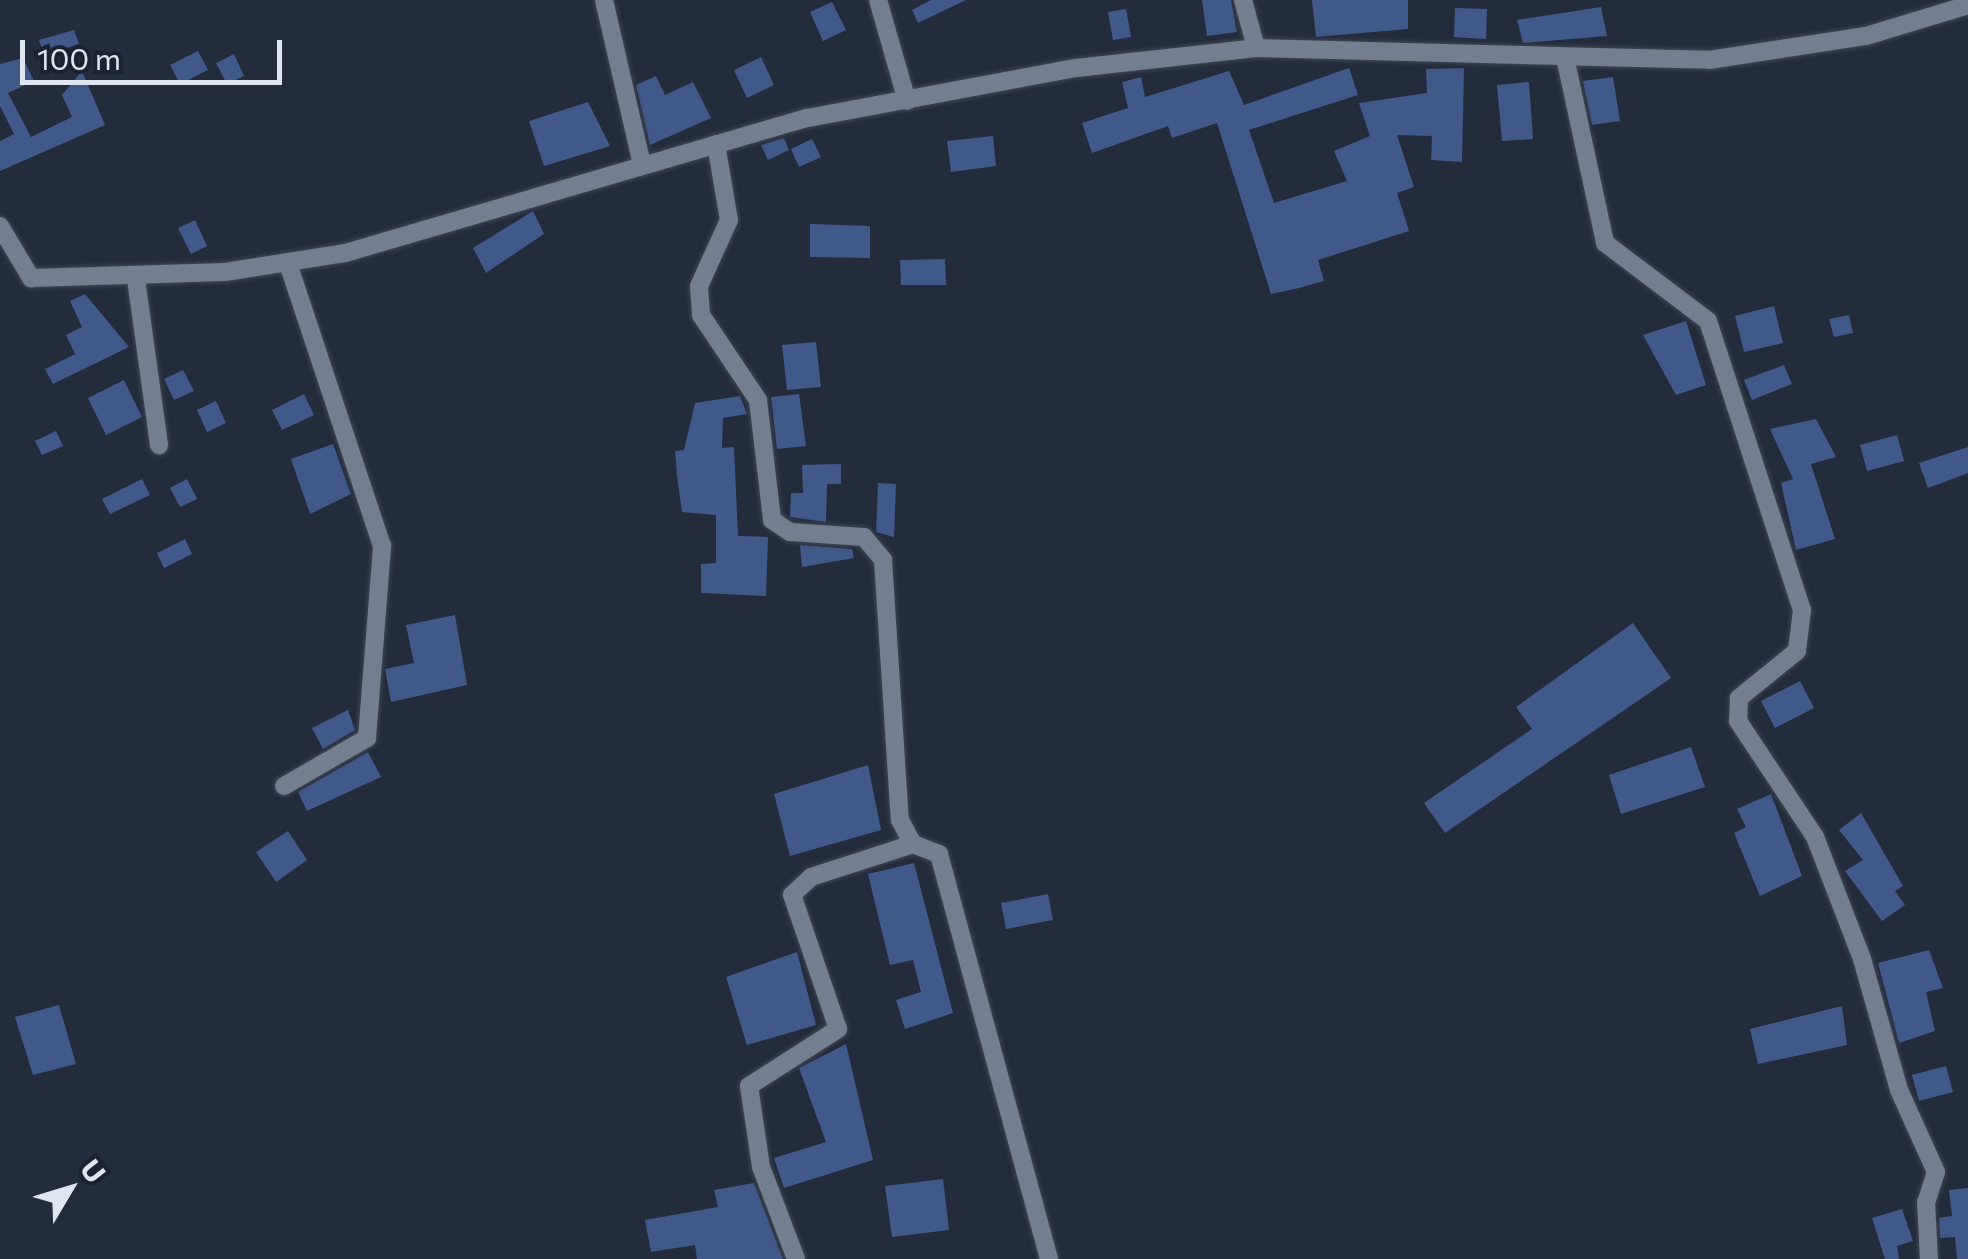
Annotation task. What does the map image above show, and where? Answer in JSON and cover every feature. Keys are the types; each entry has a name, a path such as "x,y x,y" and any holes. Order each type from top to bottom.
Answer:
{"street":[{"path":"604,0 642,165"},
{"path":"878,0 907,101"},
{"path":"1243,0 1256,48"},
{"path":"0,226 31,278 136,279 288,264 716,144 907,101 1256,48 1566,62 1750,56 1866,36 1968,5"},
{"path":"1566,62 1605,243 1708,322 1802,610 1798,651 1739,698 1738,722 1815,837 1862,959 1899,1090 1936,1172 1926,1202 1929,1259"},
{"path":"716,144 729,220 700,286 701,315 758,400 772,520 790,532 864,537 884,560 893,789 913,844"},
{"path":"284,786 368,738 382,546 288,264"},
{"path":"136,279 159,446"},
{"path":"796,1259 761,1167 748,1086 838,1029 792,895 811,878 927,842 939,854 1048,1259"}],"building":[{"path":"931,0 966,0 918,23 912,10"},
{"path":"1202,0 1231,0 1237,32 1207,36"},
{"path":"1312,0 1408,0 1408,29 1316,37"},
{"path":"832,2 846,30 823,41 810,12"},
{"path":"1601,7 1607,36 1523,43 1517,20"},
{"path":"1455,8 1487,9 1486,39 1454,37"},
{"path":"1126,9 1131,37 1113,40 1108,12"},
{"path":"74,30 79,44 44,55 39,40"},
{"path":"198,51 208,70 180,84 170,65"},
{"path":"234,54 244,76 227,84 216,63"},
{"path":"761,57 774,85 747,98 734,70"},
{"path":"23,58 34,81 8,93 31,137 72,117 62,95 82,71 105,125 0,171 0,141 14,134 0,106 0,64"},
{"path":"1349,68 1358,95 1249,130 1274,203 1347,181 1334,151 1370,136 1359,103 1427,93 1426,69 1464,68 1462,162 1431,160 1432,136 1397,135 1414,187 1397,193 1409,231 1318,260 1324,281 1271,294 1217,123 1172,138 1168,126 1092,153 1082,123 1128,108 1122,82 1141,77 1145,97 1229,71 1244,105"},
{"path":"656,76 665,95 693,82 711,118 650,145 636,85"},
{"path":"1613,77 1620,121 1592,125 1583,81"},
{"path":"1529,82 1533,139 1502,141 1497,85"},
{"path":"588,102 610,146 544,166 529,121"},
{"path":"993,136 996,166 951,172 947,141"},
{"path":"784,138 789,150 768,160 761,145"},
{"path":"812,139 821,157 799,167 791,149"},
{"path":"533,211 544,234 486,273 473,248"},
{"path":"195,220 207,246 191,254 178,228"},
{"path":"810,224 870,226 870,258 810,257"},
{"path":"945,259 946,285 901,285 900,260"},
{"path":"85,294 129,347 53,384 45,369 75,354 66,335 82,327 70,301"},
{"path":"1774,306 1783,343 1744,352 1735,316"},
{"path":"1849,315 1853,333 1834,337 1829,319"},
{"path":"1686,321 1706,385 1676,395 1643,335"},
{"path":"816,342 821,387 787,390 782,345"},
{"path":"1784,365 1792,384 1752,400 1744,380"},
{"path":"183,370 194,391 174,400 164,379"},
{"path":"124,380 142,417 106,435 88,398"},
{"path":"304,394 314,415 282,430 272,410"},
{"path":"799,394 806,446 777,449 771,397"},
{"path":"740,396 747,414 723,418 722,448 734,447 738,536 768,537 766,596 701,593 701,564 716,563 716,515 682,512 677,476 675,451 684,450 695,403"},
{"path":"216,401 226,423 207,432 197,410"},
{"path":"1816,419 1836,457 1811,464 1835,539 1796,550 1781,483 1793,479 1770,429"},
{"path":"56,431 63,446 42,455 35,441"},
{"path":"1897,435 1904,461 1867,471 1860,445"},
{"path":"333,444 351,494 310,514 291,459"},
{"path":"1968,447 1968,473 1928,488 1919,463"},
{"path":"841,464 841,484 827,484 826,522 790,517 791,493 803,493 802,465"},
{"path":"142,479 150,495 110,514 102,499"},
{"path":"187,479 197,499 180,507 170,488"},
{"path":"878,483 896,484 894,537 876,532"},
{"path":"185,539 192,554 164,568 157,553"},
{"path":"800,545 852,549 854,558 802,567"},
{"path":"455,615 467,685 391,702 385,669 414,663 406,625"},
{"path":"1633,623 1671,678 1445,833 1424,803 1532,729 1516,707"},
{"path":"1800,681 1814,708 1775,728 1761,701"},
{"path":"348,710 355,730 323,749 312,728"},
{"path":"1691,747 1705,787 1621,814 1609,775"},
{"path":"368,752 381,777 307,811 298,792"},
{"path":"868,765 881,830 790,856 774,794"},
{"path":"1771,794 1802,876 1760,896 1734,833 1746,827 1737,809"},
{"path":"1861,813 1903,886 1895,891 1905,905 1882,921 1845,871 1863,860 1839,830"},
{"path":"288,831 307,860 276,882 256,852"},
{"path":"914,863 953,1013 905,1029 896,1000 921,992 913,960 890,965 868,874"},
{"path":"1048,894 1053,920 1006,929 1001,903"},
{"path":"1929,950 1943,988 1926,992 1935,1031 1899,1043 1878,963"},
{"path":"797,952 816,1025 747,1045 726,977"},
{"path":"59,1005 76,1064 33,1075 15,1017"},
{"path":"1842,1006 1847,1045 1758,1064 1750,1029"},
{"path":"846,1044 873,1160 784,1188 774,1158 826,1142 799,1068"},
{"path":"1946,1066 1953,1092 1919,1101 1912,1075"},
{"path":"943,1179 949,1230 892,1237 885,1186"},
{"path":"754,1183 783,1259 697,1259 695,1245 651,1252 645,1220 718,1207 714,1190"},
{"path":"1968,1188 1968,1259 1957,1259 1955,1237 1940,1238 1939,1218 1952,1216 1949,1190"},
{"path":"1902,1209 1913,1241 1897,1246 1899,1259 1885,1259 1872,1218"}]}
